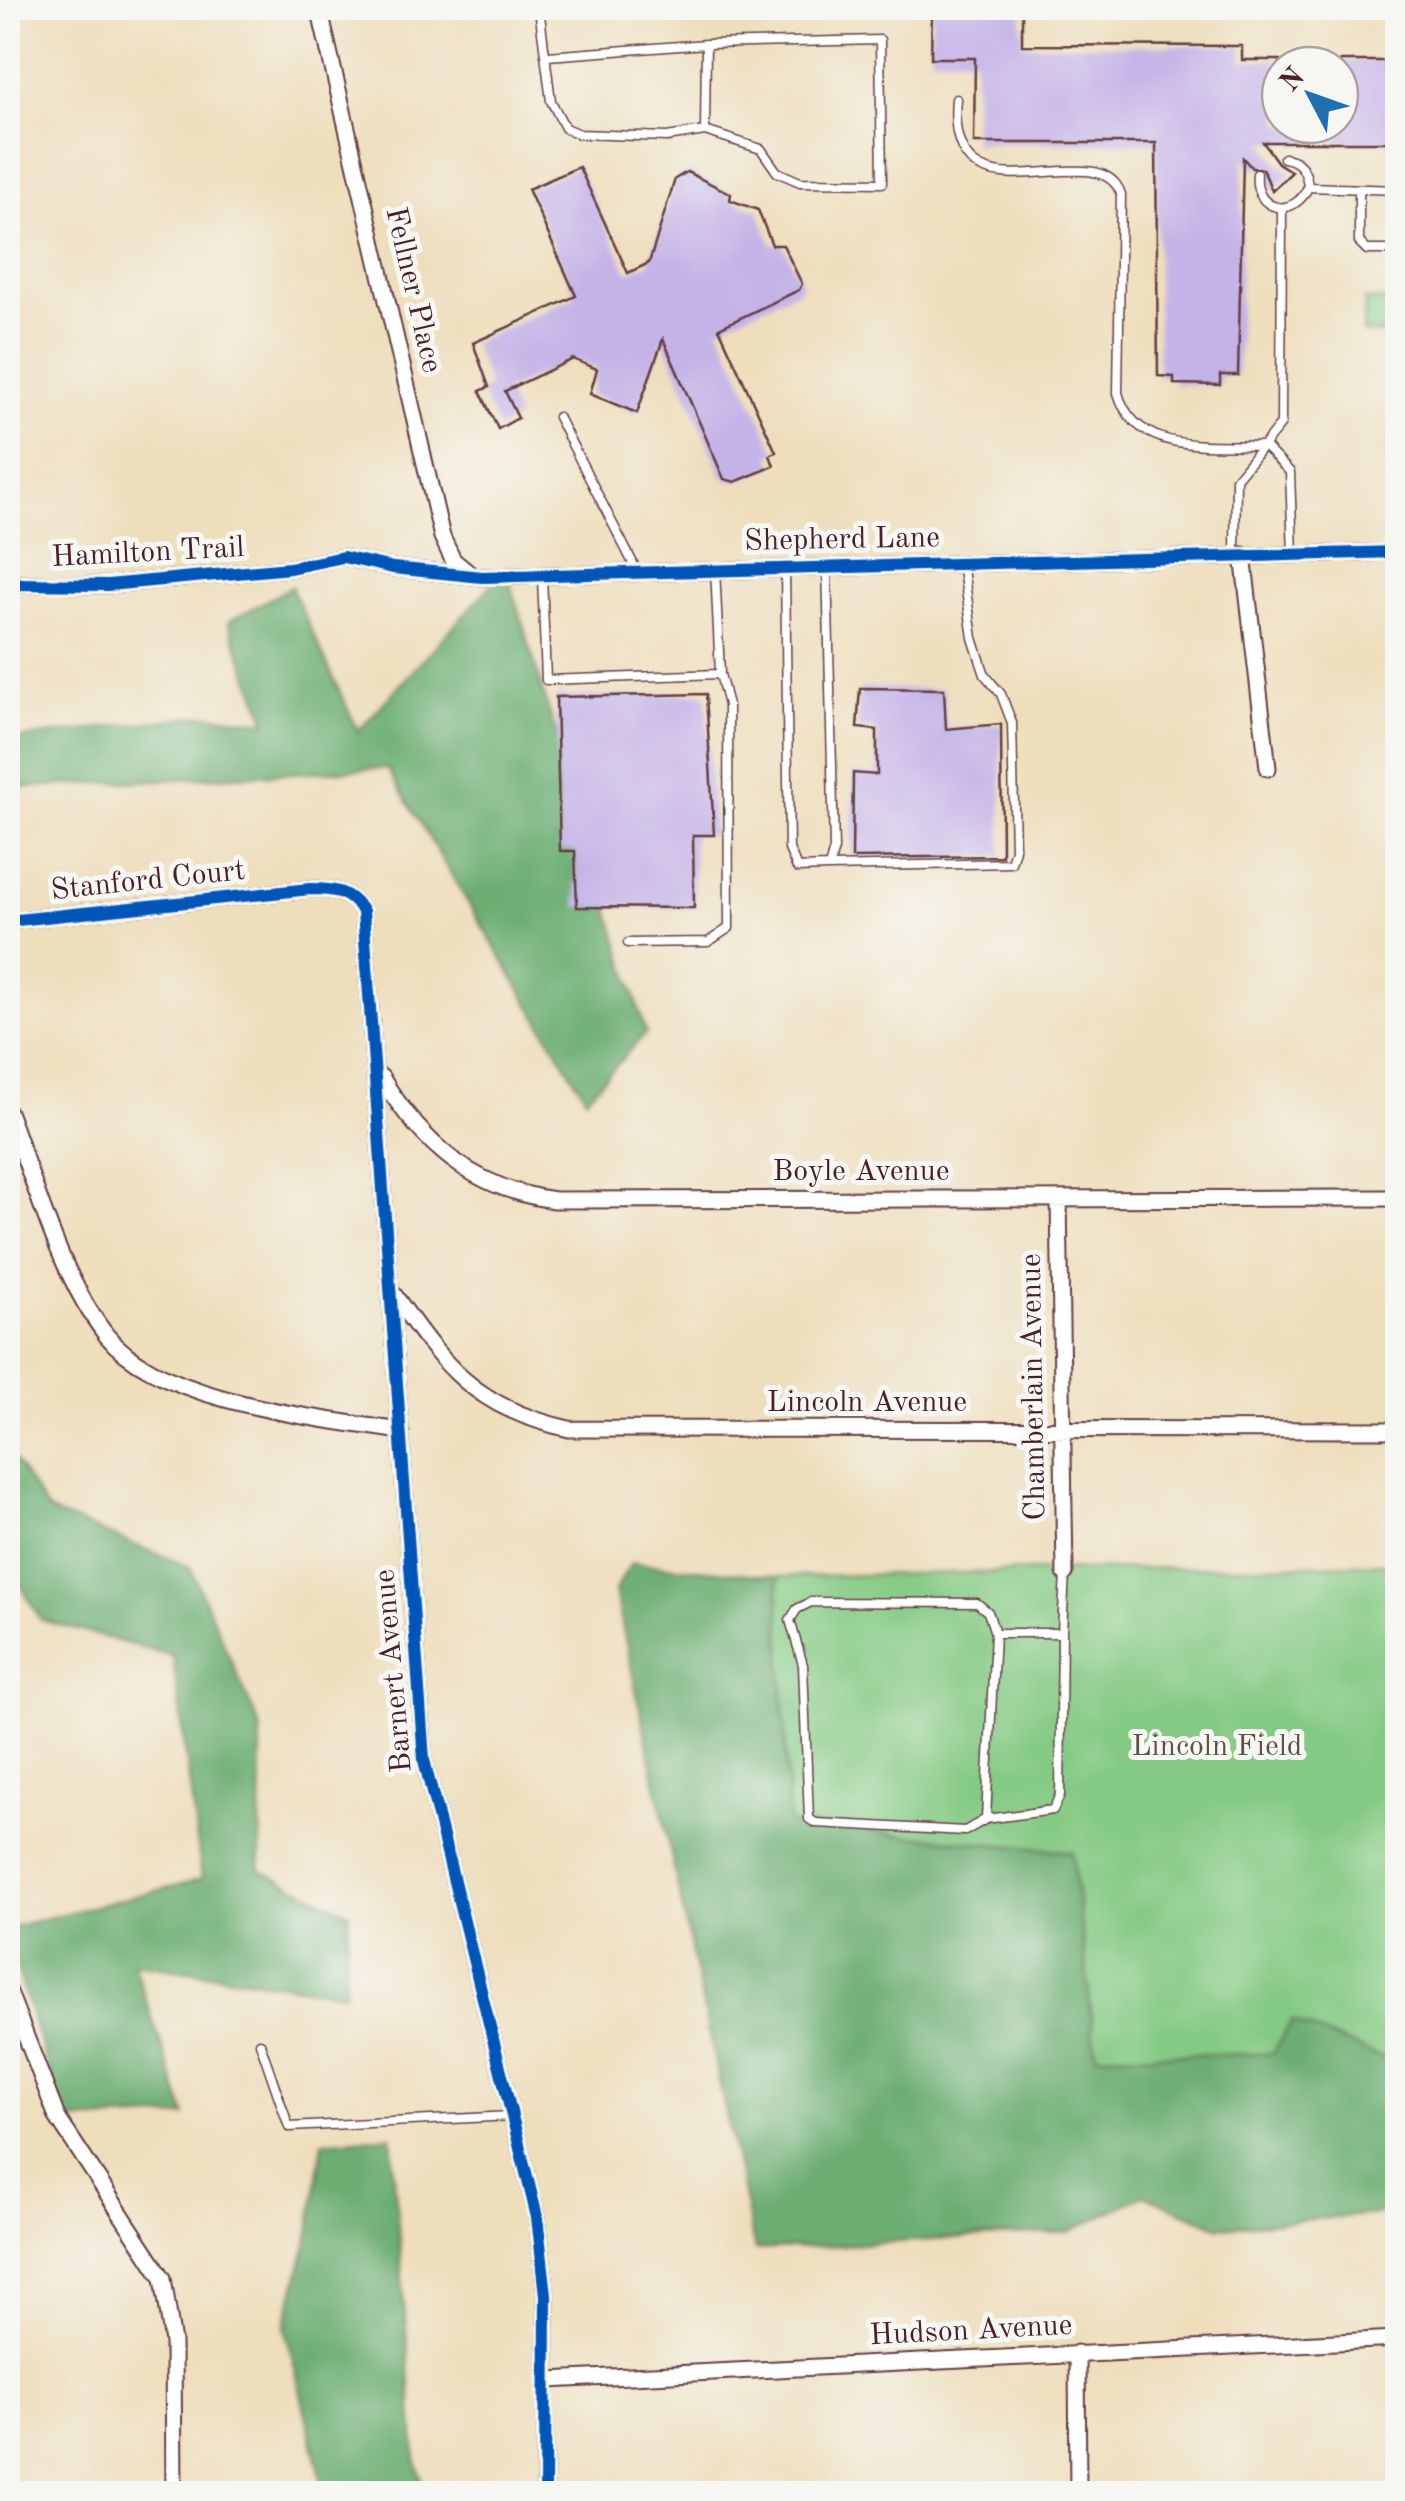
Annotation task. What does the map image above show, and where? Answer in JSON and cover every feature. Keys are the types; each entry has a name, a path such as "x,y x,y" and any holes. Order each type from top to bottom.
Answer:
{"street":[{"name":"Fellner Place","path":"319,8 442,537 453,560 470,574"},
{"name":"Shepherd Lane","path":"290,568 343,557 393,568 542,576 785,566 1398,552"},
{"path":"1239,555 1268,768"},
{"name":"Hamilton Trail","path":"8,584 108,585 290,568"},
{"name":"Barnert Avenue","path":"294,890 334,889 352,896 363,911 378,1072 424,1760 536,2218 546,2295 545,2494"},
{"name":"Stanford Court","path":"8,921 294,890"},
{"name":"Boyle Avenue","path":"378,1072 398,1106 440,1154 480,1181 525,1196 613,1201 1398,1198"},
{"path":"8,1112 79,1292 124,1352 183,1388 401,1431"},
{"name":"Chamberlain Avenue","path":"1059,1199 1065,1574"},
{"name":"Lincoln Avenue","path":"392,1292 432,1349 469,1388 515,1414 568,1428 1398,1430"},
{"path":"8,1990 57,2117 163,2278 173,2344 174,2494"},
{"name":"Hudson Avenue","path":"548,2380 1398,2339"},
{"path":"1077,2354 1078,2494"}],"lane":[{"path":"539,8 551,101 566,128 579,134 667,136 704,131 760,149 777,172 800,182 882,183 880,40 706,44 548,56"},
{"path":"704,131 706,44"},
{"path":"956,99 959,142 983,169 1010,174 1098,171 1117,184 1121,194 1118,394 1133,426 1161,440 1264,446 1290,472 1293,555"},
{"path":"1282,209 1298,203 1308,187 1302,166 1284,158"},
{"path":"1257,174 1260,196 1282,209"},
{"path":"1308,187 1398,190"},
{"path":"1358,189 1359,242 1367,250 1398,250"},
{"path":"1239,555 1236,479 1282,424 1282,209"},
{"path":"558,417 638,573"},
{"path":"785,566 789,849 797,868 1011,863 1015,849 1012,723 1001,694 985,675 973,638 962,562"},
{"path":"827,566 834,849 828,867"},
{"path":"628,944 708,942 728,928 728,704 720,674 715,568"},
{"path":"542,576 546,680 720,674"},
{"path":"986,1819 995,1633 988,1612 977,1603 811,1602 796,1609 790,1620 803,1665 809,1819 816,1823 965,1831 986,1819 1053,1810 1060,1795 1065,1574"},
{"path":"995,1633 1062,1633"},
{"path":"260,2043 288,2127 512,2116"}],"green space":[{"path":"1365,300 1397,301 1397,334 1363,333"},
{"path":"506,569 646,1033 586,1098 387,768 8,788 8,740 205,715 267,722 228,622 291,587 358,731"},
{"path":"8,1450 48,1511 190,1567 261,1729 260,1870 349,1913 344,1993 133,1963 186,2116 64,2121 8,1940 8,1928 202,1879 173,1656 41,1620 8,1564"},
{"path":"631,1563 778,1577 789,1824 1072,1852 1096,2055 1273,2054 1292,2021 1397,2064 1397,2212 1220,2227 1144,2195 1069,2232 755,2250 615,1591"},
{"name":"Lincoln Field","path":"1397,1563 1397,2086 1273,2054 1096,2055 1072,1852 789,1824 778,1577"},
{"path":"391,2136 416,2459 425,2493 325,2493 285,2327 310,2233 323,2142"}],"building":[{"path":"932,8 1022,8 1022,45 1242,46 1242,60 1260,60 1260,145 1265,145 1278,163 1292,172 1272,191 1263,169 1252,168 1243,158 1238,375 1220,375 1220,385 1174,384 1174,377 1158,376 1156,143 974,143 975,58 931,58"},
{"path":"1360,61 1398,61 1398,142 1360,142"},
{"path":"579,167 628,273 649,263 675,179 687,172 731,194 730,200 758,210 772,245 783,245 802,284 799,290 719,328 776,452 770,455 774,466 735,482 724,479 663,339 637,413 590,394 597,369 573,359 505,391 518,418 498,429 480,391 489,387 473,343 576,296 528,189"},
{"path":"860,688 944,689 946,729 1001,724 1002,856 852,858 853,773 877,775 877,730 857,728"},
{"path":"706,694 714,835 693,835 694,908 577,907 575,851 560,851 556,697"}],"cycle path":[{"path":"8,584 108,585 290,568 343,557 393,568 482,577 1398,552"},
{"path":"8,921 310,889 340,892 363,911 424,1760 537,2217 546,2295 545,2494"}]}
